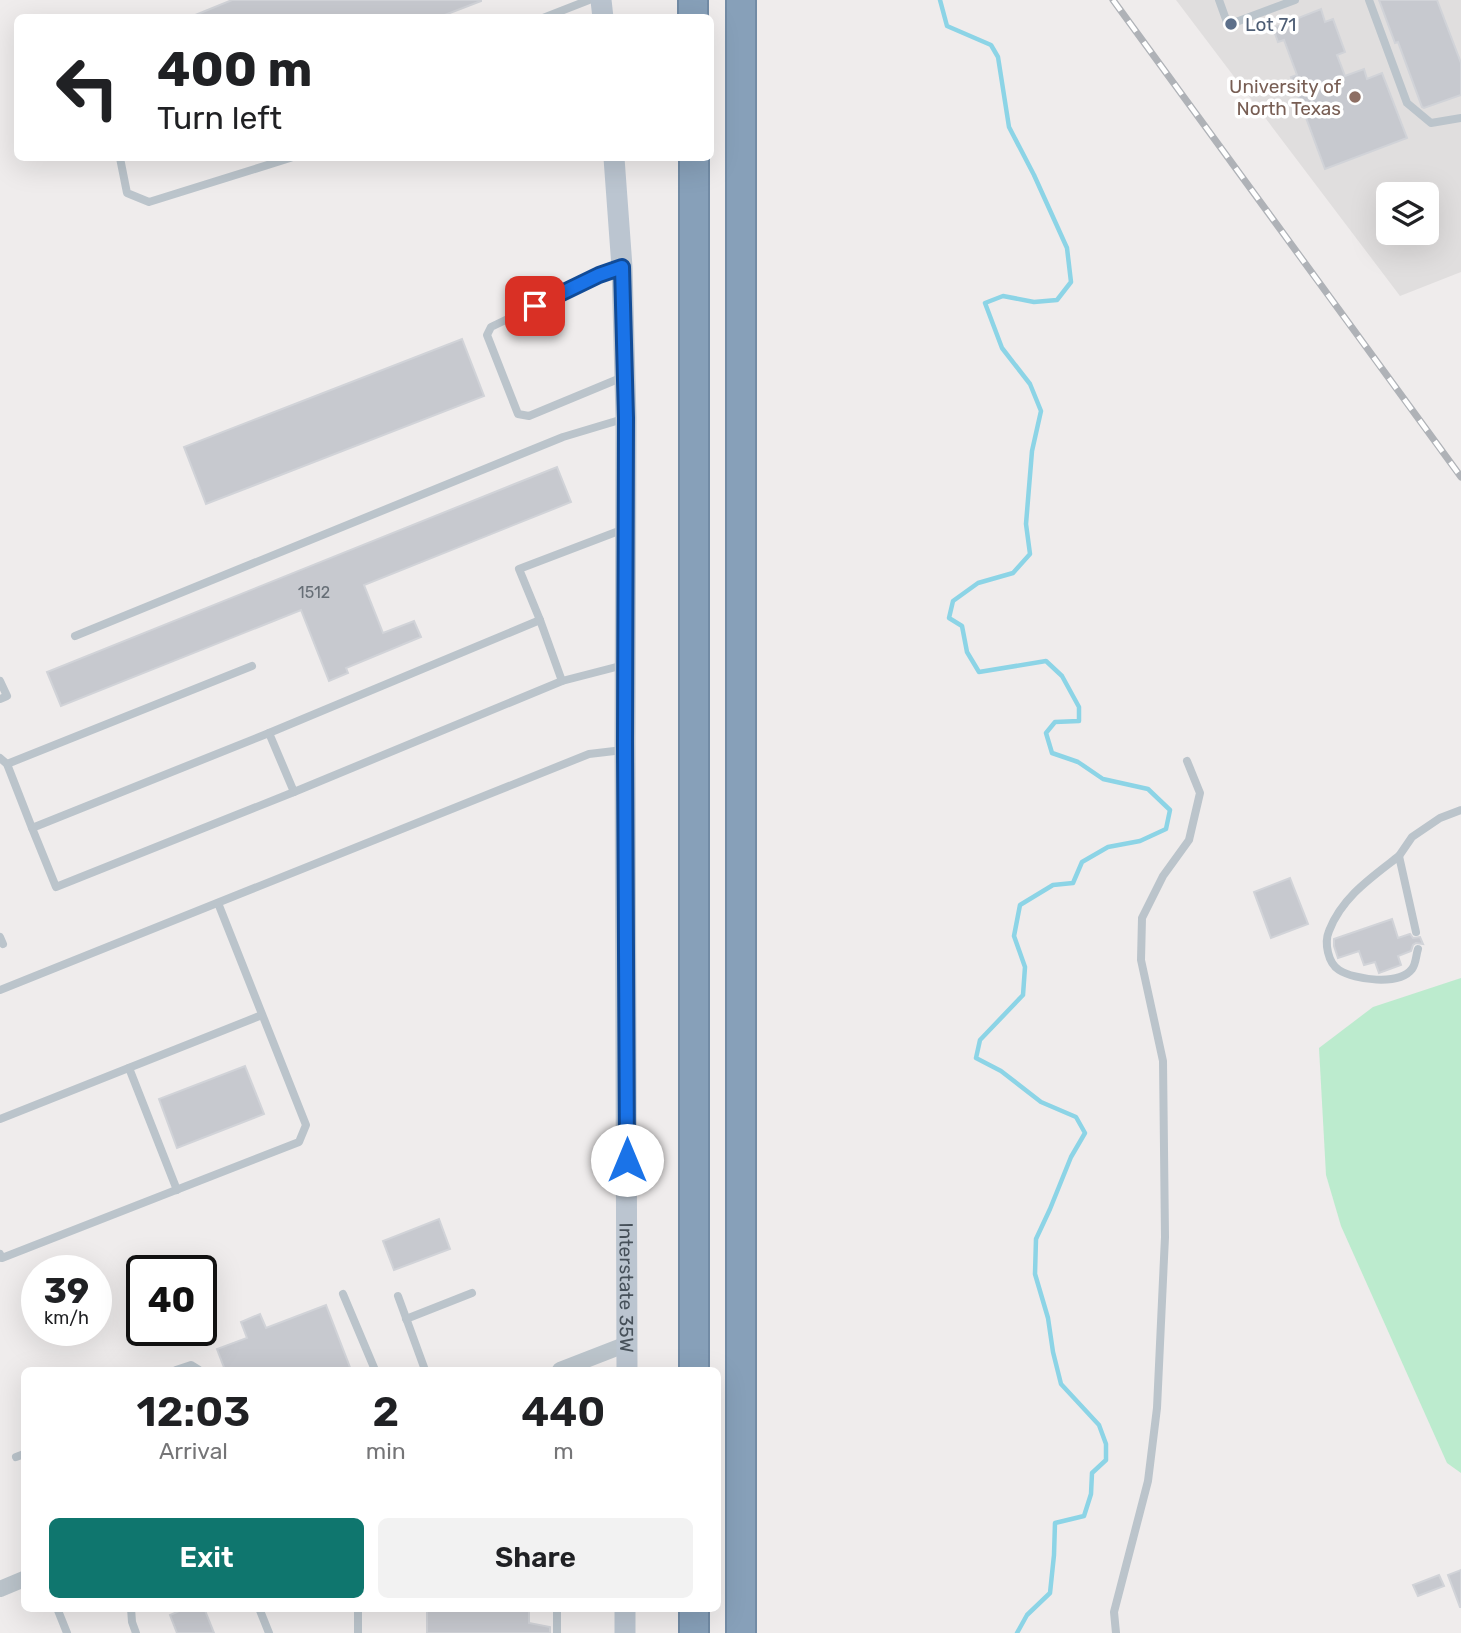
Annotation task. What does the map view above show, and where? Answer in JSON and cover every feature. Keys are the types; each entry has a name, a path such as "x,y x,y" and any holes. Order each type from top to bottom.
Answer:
{"highway":[{"path":"741,0 741,1633"},
{"path":"694,161 694,1367"},
{"path":"694,1612 694,1633"}],"street":[{"name":"Interstate 35W","path":"614,161 622,267 626,418 627,1367"},
{"path":"568,1367 627,1344"},
{"path":"0,1589 21,1580"},
{"path":"625,1612 625,1633"}],"lane":[{"path":"553,14 589,0"},
{"path":"1219,0 1228,25 1295,0"},
{"path":"1369,0 1407,103 1431,123 1461,118"},
{"path":"121,161 127,193 149,202 276,161"},
{"path":"622,267 599,275 491,327 487,335 519,414 529,416 625,376"},
{"path":"75,636 563,437 626,418"},
{"path":"562,681 519,569 626,528"},
{"path":"32,828 540,620"},
{"path":"253,666 4,761 56,887 562,681 626,665"},
{"path":"0,681 6,696 0,699"},
{"path":"269,733 294,792"},
{"path":"0,990 589,754 625,750"},
{"path":"1116,1633 1114,1612 1148,1481 1157,1408 1165,1237 1163,1061 1141,960 1142,918 1163,876 1189,840 1200,793 1187,761"},
{"path":"1418,948 1413,968 1406,974 1392,979 1357,977 1333,965 1327,946 1328,933 1340,909 1352,894 1399,856 1412,837 1440,818 1461,810"},
{"path":"1399,856 1416,932"},
{"path":"0,1254 2,1258 299,1142 306,1125 218,903"},
{"path":"0,1119 262,1015"},
{"path":"129,1068 177,1190"},
{"path":"406,1319 472,1293"},
{"path":"343,1294 374,1367"},
{"path":"398,1296 424,1367"},
{"path":"59,1612 67,1633"},
{"path":"131,1612 136,1633"},
{"path":"261,1612 269,1633"},
{"path":"358,1612 358,1633"},
{"path":"557,1612 557,1633"}],"shaded area":[{"name":"University of North Texas","path":"1176,0 1461,0 1461,272 1400,296"}],"green space":[{"path":"1461,978 1461,1473 1447,1463 1341,1226 1326,1175 1319,1048 1373,1007"}],"building":[{"path":"232,0 481,0 447,14 198,14"},
{"path":"1379,0 1437,0 1461,63 1461,95 1422,107"},
{"path":"1321,9 1325,22 1333,19 1345,52 1337,55 1345,76 1364,69 1367,79 1382,73 1407,138 1325,169 1291,77 1297,75 1284,40 1278,42 1273,28"},
{"path":"462,339 484,396 206,504 184,447"},
{"path":"557,467 571,502 364,585 383,633 414,621 421,637 346,668 348,673 329,681 301,610 61,706 47,672"},
{"path":"1290,878 1308,924 1271,938 1254,892"},
{"path":"1392,919 1398,938 1410,934 1413,938 1420,937 1423,944 1416,943 1411,951 1398,956 1401,965 1379,973 1375,962 1364,965 1359,951 1338,958 1334,939"},
{"path":"245,1066 264,1114 177,1148 159,1099"},
{"path":"439,1219 450,1249 394,1270 383,1241"},
{"path":"326,1305 350,1367 224,1367 217,1349 247,1338 241,1322 260,1314 266,1328"},
{"path":"1461,1570 1461,1607 1460,1607 1448,1575"},
{"path":"1439,1575 1444,1586 1418,1596 1413,1585"},
{"path":"177,1612 206,1612 214,1633 177,1633 170,1615"},
{"path":"427,1612 529,1612 529,1623 550,1627 550,1633 427,1633"}],"waterway":[{"path":"940,0 947,26 991,45 998,57 1009,127 1067,248 1071,282 1057,300 1034,302 1003,296 985,303 1002,348 1030,384 1041,411 1032,451 1026,524 1030,554 1013,573 978,583 953,601 949,618 962,626 967,652 979,672 1046,661 1062,676 1079,707 1079,721 1055,722 1046,733 1052,753 1078,762 1103,779 1148,789 1170,810 1166,829 1140,841 1108,847 1082,862 1073,883 1053,885 1020,905 1014,936 1025,967 1023,995 980,1040 976,1058 1001,1071 1041,1102 1076,1117 1085,1133 1071,1157 1036,1239 1035,1274 1048,1318 1061,1384 1099,1425 1106,1444 1106,1460 1092,1473 1091,1494 1084,1516 1055,1523 1050,1593 1027,1615 1017,1633"}],"railway":[{"path":"1113,0 1461,477"}],"place":[{"name":"Lot 71","path":"1231,24"},
{"name":"University of North Texas","path":"1355,97"}],"route":[{"path":"535,306 599,275 622,267 626,418 627,1160"}]}
